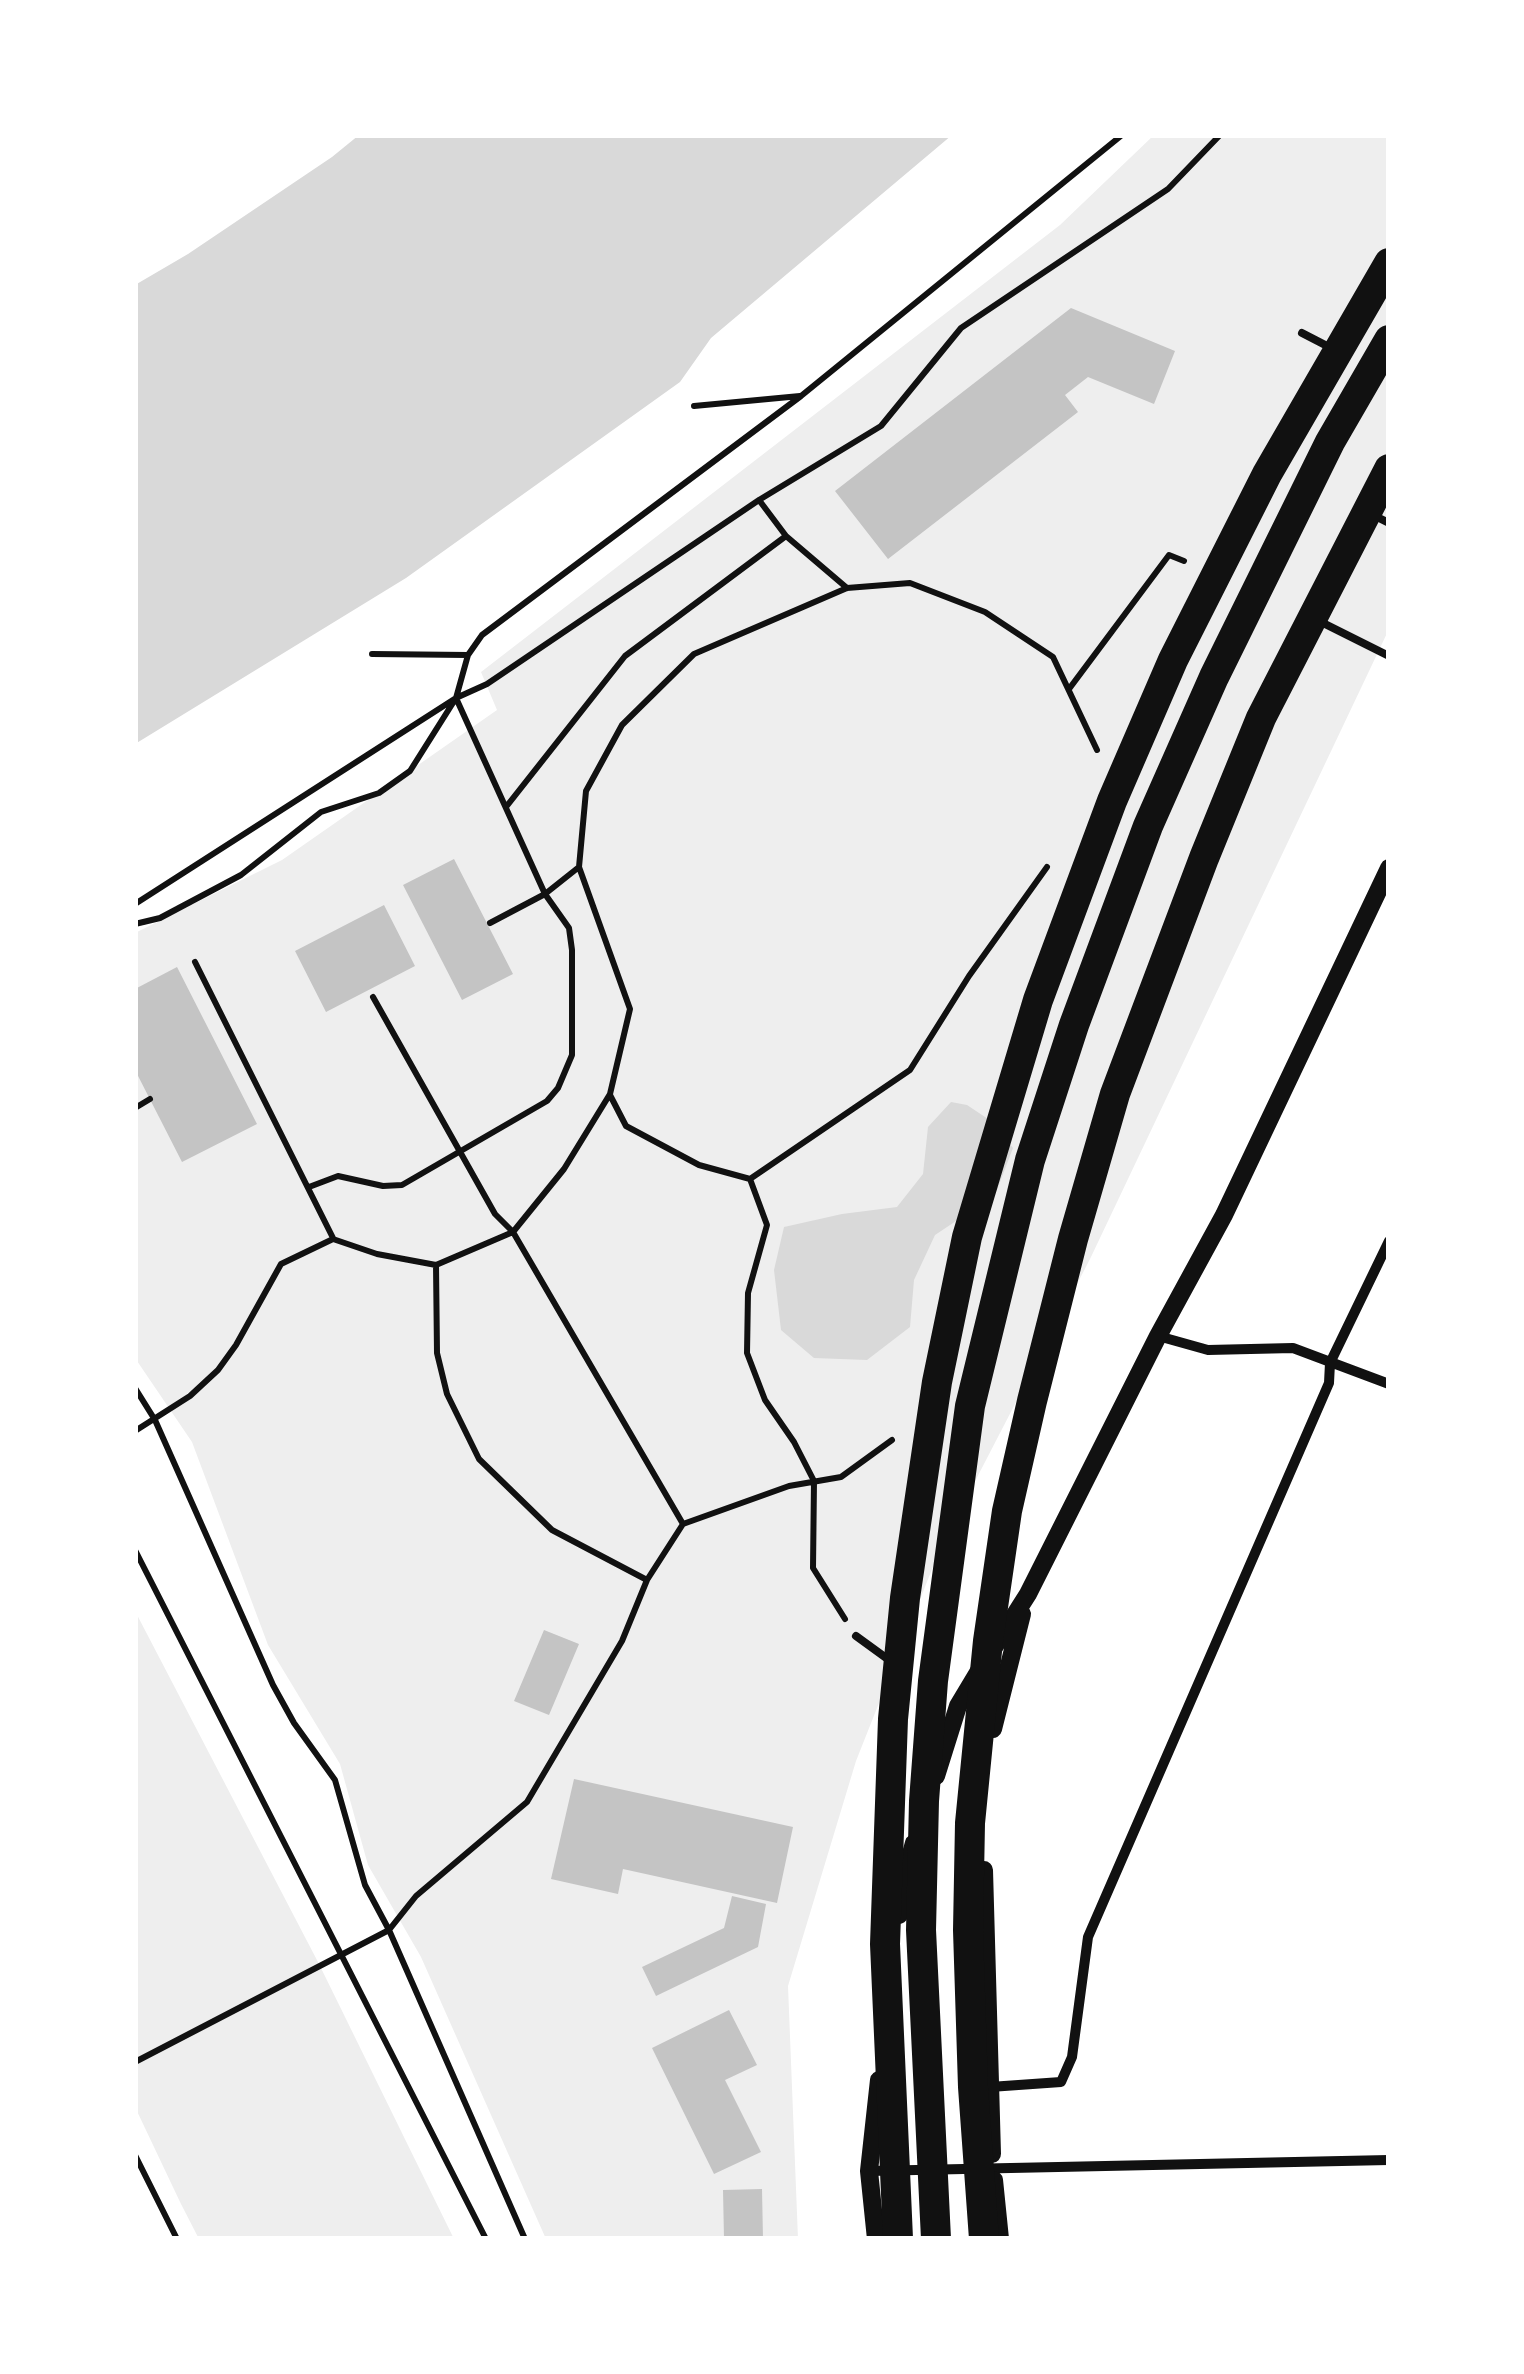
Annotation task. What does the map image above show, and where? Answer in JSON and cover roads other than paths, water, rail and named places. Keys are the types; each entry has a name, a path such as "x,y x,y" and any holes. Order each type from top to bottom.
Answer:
{"highway":[{"path":"898,2239 885,1944 892,1719 905,1598 937,1382 967,1237 1038,1000 1127,766 1173,660 1267,474 1389,263"},
{"path":"936,2239 921,1930 924,1801 933,1682 970,1406 1030,1160 1074,1025 1148,826 1214,676 1330,442 1389,340"},
{"path":"984,2239 972,2087 970,1823 1007,1511 1073,1240 1115,1094 1261,718 1389,468"}],"street":[{"path":"876,2239 870,2171 888,1988 905,1874 958,1706 1028,1594 1158,1336 1224,1216 1389,868"},
{"path":"989,2087 1061,2082 1072,2057 1088,1937 1329,1383 1330,1362 1389,1241"},
{"path":"1158,1336 1208,1350 1293,1348 1389,1384"},
{"path":"1000,2239 989,2087 984,1808 995,1711 1028,1594"},
{"path":"870,2171 1389,2160"}],"lane":[{"path":"1302,333 1389,377"},
{"path":"1389,480 1317,620 1389,656"},
{"path":"1370,514 1389,522"},
{"path":"856,1636 902,1670"},
{"path":"917,1681 958,1706"}]}
